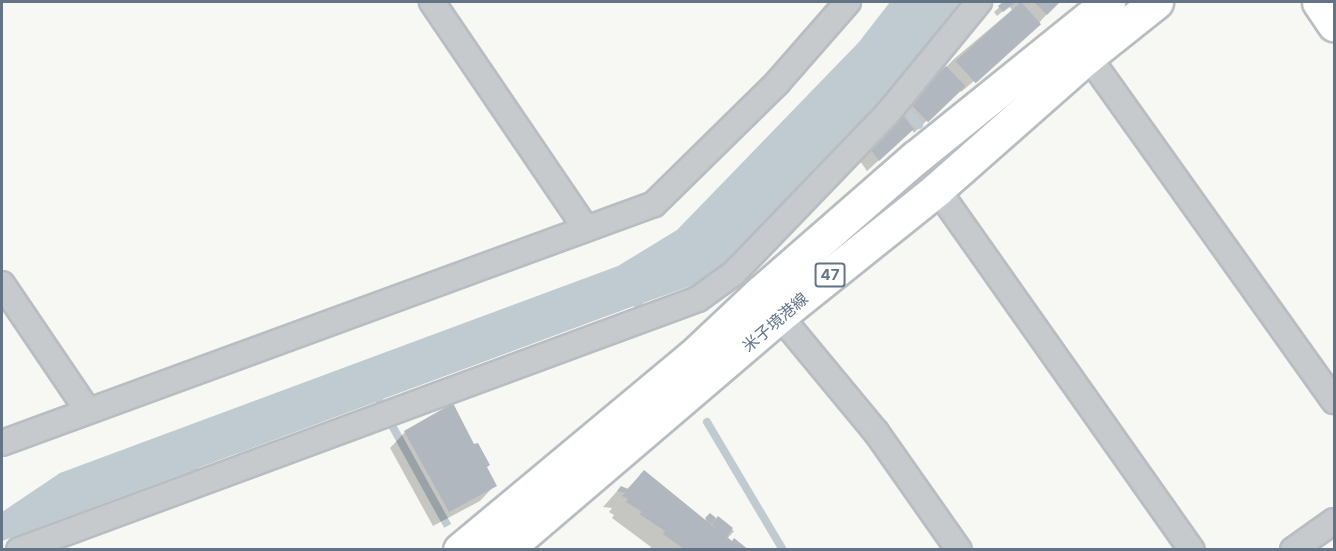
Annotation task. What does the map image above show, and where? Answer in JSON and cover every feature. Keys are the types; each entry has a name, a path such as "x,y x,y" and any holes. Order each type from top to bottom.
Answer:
{"main road":[{"name":"米子境港線","path":"505,549 770,304 915,158 1108,2"},
{"name":"米子境港線","path":"460,549 692,357 937,189 1088,56 1156,2"},
{"path":"1318,2 1335,24"}],"street":[{"path":"432,2 585,227"},
{"path":"2,443 585,227 654,204 777,83 848,2"},
{"path":"19,549 698,299 734,273 888,113 979,2"},
{"path":"1088,56 1335,401"},
{"path":"937,189 1192,549"},
{"path":"2,284 88,411"},
{"path":"770,304 876,432 959,549"},
{"path":"1293,549 1335,521"}],"shaded area":[{"path":"890,2 962,2 895,86 894,95 890,91 725,263 728,268 702,282 643,303 644,309 637,312 634,306 383,399 385,405 378,408 376,402 198,468 200,474 195,476 191,471 2,541 2,512 60,473 618,266 677,230 859,42"},
{"path":"393,419 451,524 444,528 386,423"}],"building":[{"path":"1003,2 1016,2 1003,12 998,6"},
{"path":"1021,2 1041,24 976,83 956,61"},
{"path":"1034,2 1060,2 1047,15"},
{"path":"946,66 965,86 928,122 909,102"},
{"path":"901,113 914,129 879,161 868,146"},
{"path":"453,403 474,444 478,443 490,465 487,467 497,486 449,512 404,431"},
{"path":"644,470 714,527 712,524 718,516 733,528 727,537 732,541 734,538 749,550 684,549 663,534 665,531 639,514 642,512 626,502 628,499 622,496 625,493 617,491 621,486 628,489"},
{"path":"710,513 716,518 711,524 705,518"}],"waterway":[{"path":"906,110 919,125"},
{"path":"707,422 783,550"}]}
